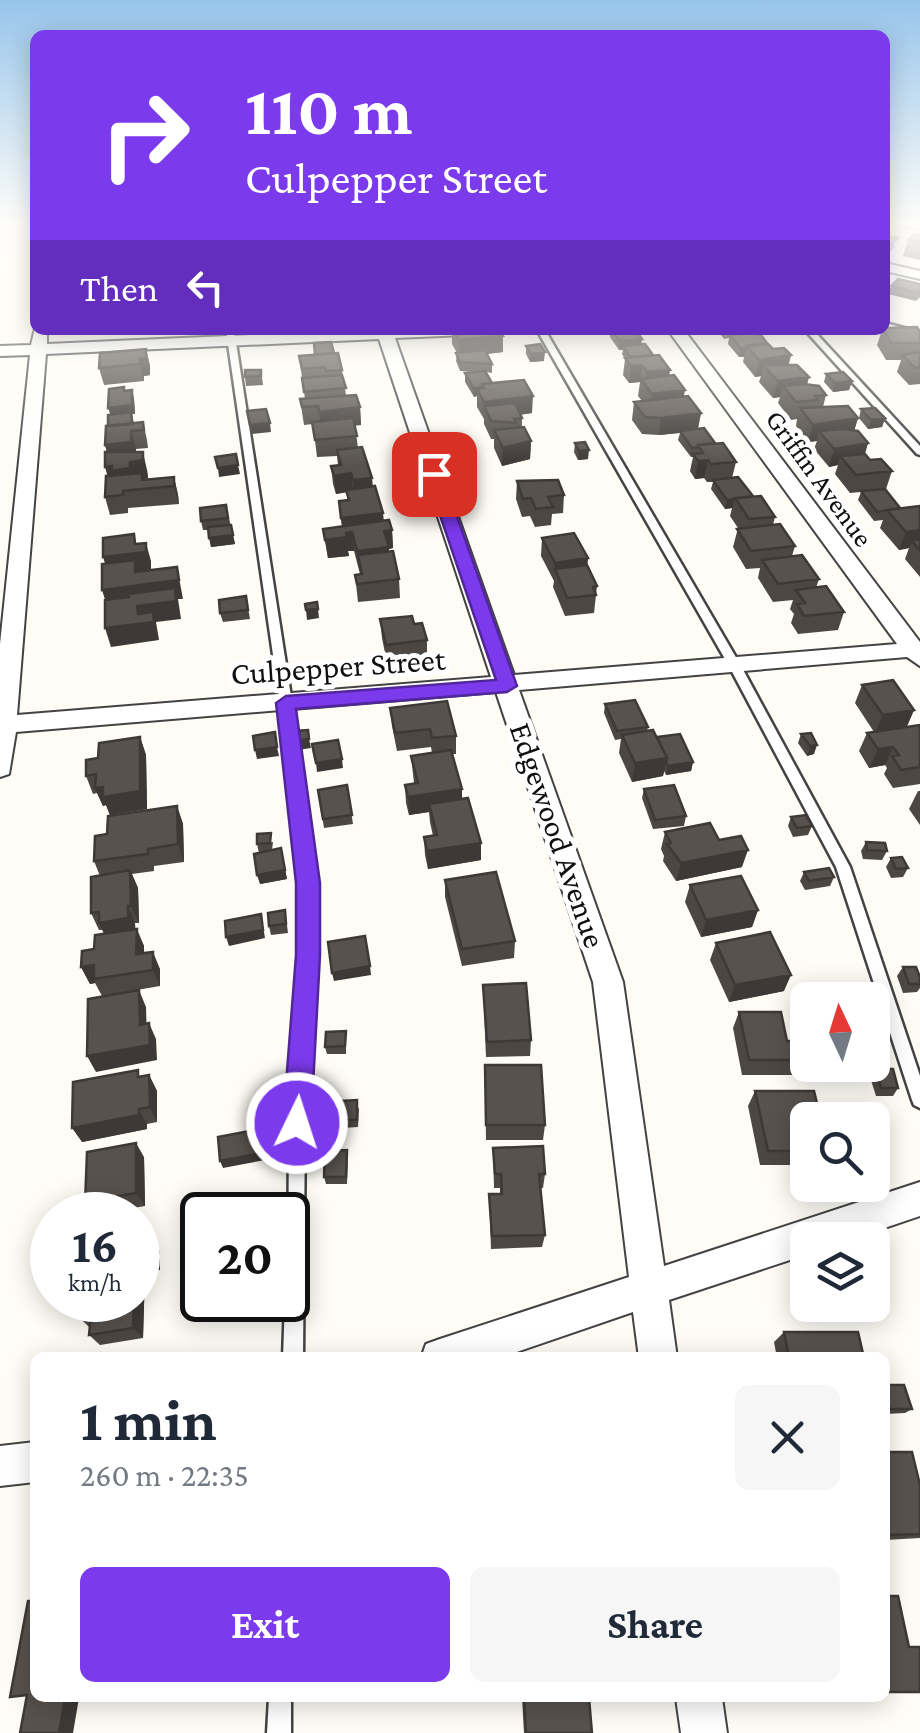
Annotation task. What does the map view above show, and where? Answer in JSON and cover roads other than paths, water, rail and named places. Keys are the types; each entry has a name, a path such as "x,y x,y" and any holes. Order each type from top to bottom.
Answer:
{"street":[{"path":"0,351 38,340 231,335"},
{"name":"Edgewood Avenue","path":"385,335 608,982 657,1352"},
{"name":"Griffin Avenue","path":"680,335 918,653"},
{"path":"0,768 38,340"},
{"name":"Culpepper Street","path":"2,725 918,653"},
{"path":"459,1352 920,1199"},
{"path":"0,1466 30,1463"},
{"path":"700,1702 704,1733"}],"lane":[{"path":"890,326 920,334"},
{"path":"231,335 286,703 308,883 292,1352"},
{"path":"544,335 734,666 843,866 920,1100"},
{"path":"814,335 920,452"},
{"path":"278,1733 280,1702"}]}
